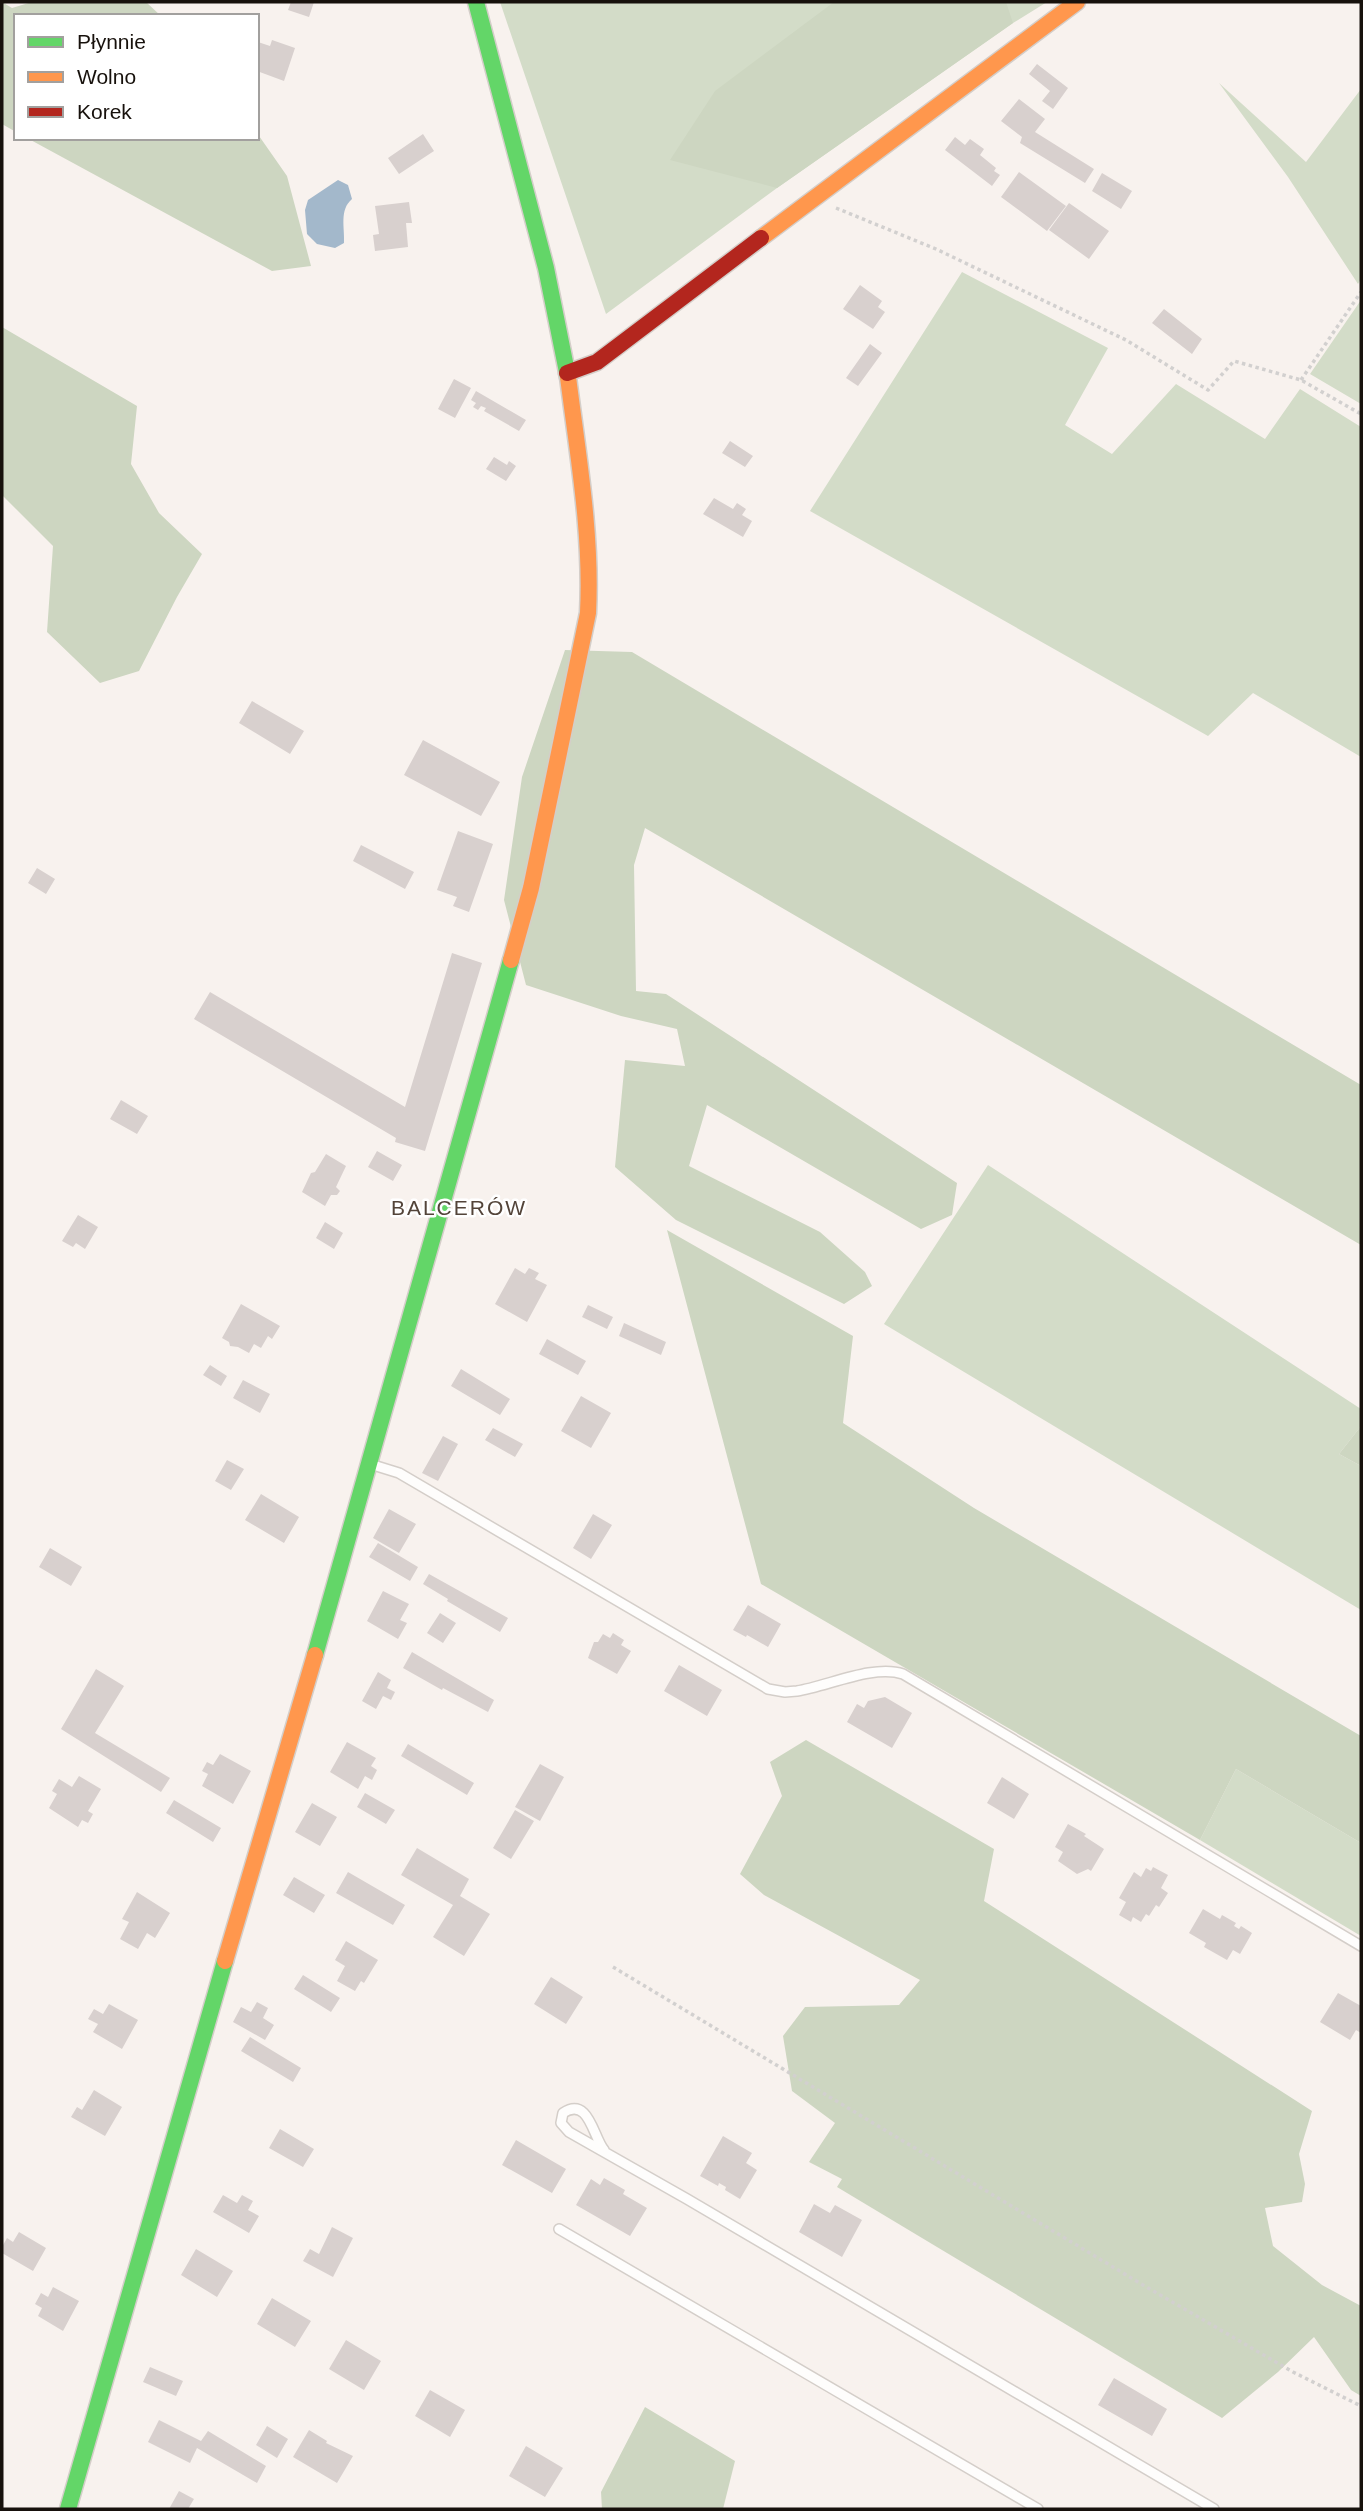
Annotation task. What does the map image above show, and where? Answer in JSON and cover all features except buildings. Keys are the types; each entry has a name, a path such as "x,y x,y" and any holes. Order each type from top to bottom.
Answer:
{"street":[{"path":"68,2509 370,1464 531,888 588,613 590,570 587,529 567,373 546,268 476,2"},
{"path":"567,373 597,362 1077,2"}],"lane":[{"path":"370,1464 399,1473 768,1689 797,1691 876,1672 903,1674 1361,1946"},
{"path":"604,2150 586,2115 574,2110 563,2113 560,2120 566,2130 1214,2509"},
{"path":"559,2229 1038,2509"}],"path":[{"path":"819,194 831,206 936,249 1126,340 1208,390 1234,361 1301,380 1361,414"},
{"path":"1301,380 1361,292"},
{"path":"613,1967 1143,2285 1293,2372 1361,2406"}],"green space":[{"path":"2,2 12,8 32,2 146,2 159,14 14,14 14,131 2,124"},
{"path":"500,2 1047,2 777,188 606,314"},
{"path":"834,2 1006,2 1013,23 777,188 670,160 715,91"},
{"path":"1219,83 1306,162 1361,89 1361,279 1358,284 1288,177"},
{"path":"259,136 287,176 311,266 272,271 31,140 259,140"},
{"path":"962,272 1108,348 1065,425 1112,454 1176,384 1265,439 1300,389 1361,427 1361,757 1253,693 1208,736 810,511"},
{"path":"1361,300 1361,404 1310,374"},
{"path":"2,327 137,406 131,464 159,513 202,554 139,671 100,683 47,632 53,546 2,495"},
{"path":"565,650 632,652 1361,1085 1361,1245 645,828 634,865 636,991 666,994 957,1183 952,1215 921,1229 707,1105 689,1166 820,1232 865,1272 872,1286 844,1304 676,1220 615,1167 625,1060 685,1066 677,1029 621,1016 526,985 504,900 522,777"},
{"path":"988,1165 1361,1409 1361,1426 1339,1454 1361,1466 1361,1610 884,1324"},
{"path":"667,1230 853,1336 843,1423 974,1508 1361,1736 1361,1843 1236,1769 1200,1840 761,1584"},
{"path":"1361,1426 1361,1466 1339,1454"},
{"path":"806,1740 994,1849 984,1901 1312,2111 1299,2154 1305,2184 1302,2202 1265,2208 1273,2246 1322,2285 1361,2306 1361,2396 1351,2390 1314,2337 1278,2372 1222,2418 837,2187 842,2179 809,2162 835,2123 792,2091 783,2036 805,2007 899,2005 920,1980 764,1895 740,1874 782,1796 770,1762"},
{"path":"1236,1769 1361,1843 1361,1936 1200,1840"},
{"path":"645,2407 735,2461 723,2509 602,2509 601,2492"}],"water":[{"path":"338,180 348,185 352,199 345,208 344,243 335,248 317,244 307,234 305,210 308,200"}],"traffic: fast":[{"path":"476,2 546,268 568,377"},
{"path":"315,1655 511,960"},
{"path":"68,2509 225,1961"}],"traffic: slow":[{"path":"761,238 1077,2"},
{"path":"511,960 531,888 588,613 586,524 568,377"},
{"path":"225,1961 315,1655"}],"traffic: jam":[{"path":"567,373 597,362 761,238"}],"district":[{"name":"BALCERÓW","path":"459,1208"}]}
